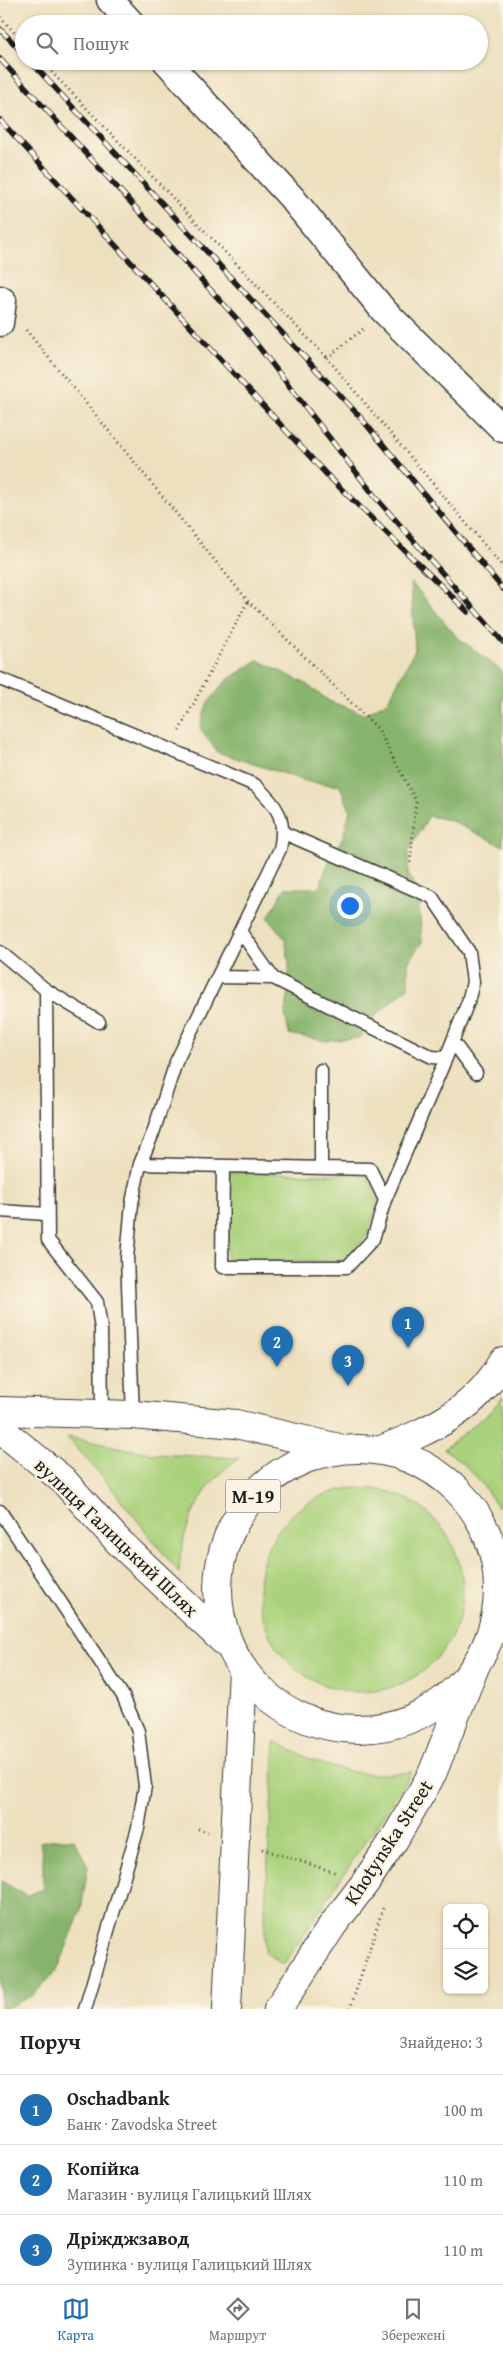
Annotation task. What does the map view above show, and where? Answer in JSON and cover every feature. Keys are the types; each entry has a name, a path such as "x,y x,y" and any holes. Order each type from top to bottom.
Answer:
{"main road":[{"name":"М-19","path":"381,1450 432,1428 465,1408 492,1381 503,1361"},
{"name":"М-19","path":"0,1410 133,1415 236,1424 343,1449 381,1450 401,1455 431,1468 452,1484 466,1499 487,1532 494,1551 500,1603 490,1638 476,1664 449,1696 425,1712 392,1725 350,1729 309,1720 290,1711 267,1695 237,1658 222,1625 218,1601 218,1577 222,1554 230,1531 242,1510 257,1490 296,1462 319,1454 343,1449"},
{"name":"вулиця Галицький Шлях","path":"0,1429 63,1480 118,1541 237,1658"},
{"path":"227,2009 237,1658"},
{"name":"Khotynska Street","path":"278,2009 332,1926 365,1883 394,1840 432,1774 476,1664"}],"street":[{"path":"110,0 124,15"},
{"path":"174,70 290,198 384,310 503,429"}],"lane":[{"path":"0,679 255,785 273,802 284,833 280,849 176,1062 153,1133 140,1164 132,1203 127,1258 133,1415"},
{"path":"223,1166 222,1267 347,1267 373,1239 385,1200 453,1042 468,1002 473,982 469,952 432,897 284,833"},
{"path":"240,931 273,978"},
{"path":"0,952 46,990 99,1022"},
{"path":"219,977 273,978 432,1057 446,1058"},
{"path":"46,990 48,1240 97,1302 101,1329 102,1415"},
{"path":"453,1042 476,1073"},
{"path":"321,1070 321,1167"},
{"path":"140,1164 370,1169 385,1200"},
{"path":"0,1211 47,1214"},
{"path":"0,1511 123,1696 138,1731 145,1786 138,1828 85,2009"}],"path":[{"path":"0,16 15,33"},
{"path":"50,70 327,358 503,567"},
{"path":"1,308 248,601 378,729 416,801 410,868 423,893"},
{"path":"327,358 384,310"},
{"path":"169,749 248,601"}],"green space":[{"path":"411,582 456,636 503,672 503,846 449,820 429,816 408,851 408,874 418,891 422,942 408,963 408,987 377,1014 360,1038 326,1041 289,1034 285,1014 289,990 289,963 285,939 268,918 285,888 319,888 329,861 343,837 350,810 340,786 309,782 217,752 200,728 207,704 227,680 258,660 306,684 329,701 364,714 388,701 415,650"},
{"path":"228,1172 367,1175 378,1200 367,1236 345,1261 227,1261"},
{"path":"503,1396 503,1491 497,1507 474,1475 444,1449 490,1412"},
{"path":"67,1437 154,1454 239,1458 214,1480 196,1508 184,1539 179,1573 106,1481"},
{"path":"351,1488 371,1488 400,1495 426,1511 440,1525 456,1551 463,1580 463,1600 456,1629 440,1655 426,1669 400,1685 391,1688 371,1692 351,1692 322,1685 296,1669 282,1655 266,1629 263,1620 259,1600 259,1580 266,1551 282,1525 296,1511 322,1495 331,1492"},
{"path":"275,1741 324,1765 340,1769 374,1774 412,1772 283,1965 265,1952 265,1909"},
{"path":"54,1839 74,1839 88,1866 81,1910 57,1971 33,1995 5,2009 0,2009 0,1880 26,1896 43,1889 43,1862 40,1842"}],"railway":[{"path":"0,29 15,45"},
{"path":"0,59 237,319 377,499 503,642"},
{"path":"38,70 361,418 503,589"},
{"path":"0,120 327,475 468,612"}],"place":[{"name":"Oschadbank","path":"408,1348"},
{"name":"Копійка","path":"277,1367"},
{"name":"Дріжджзавод","path":"348,1386"}]}
